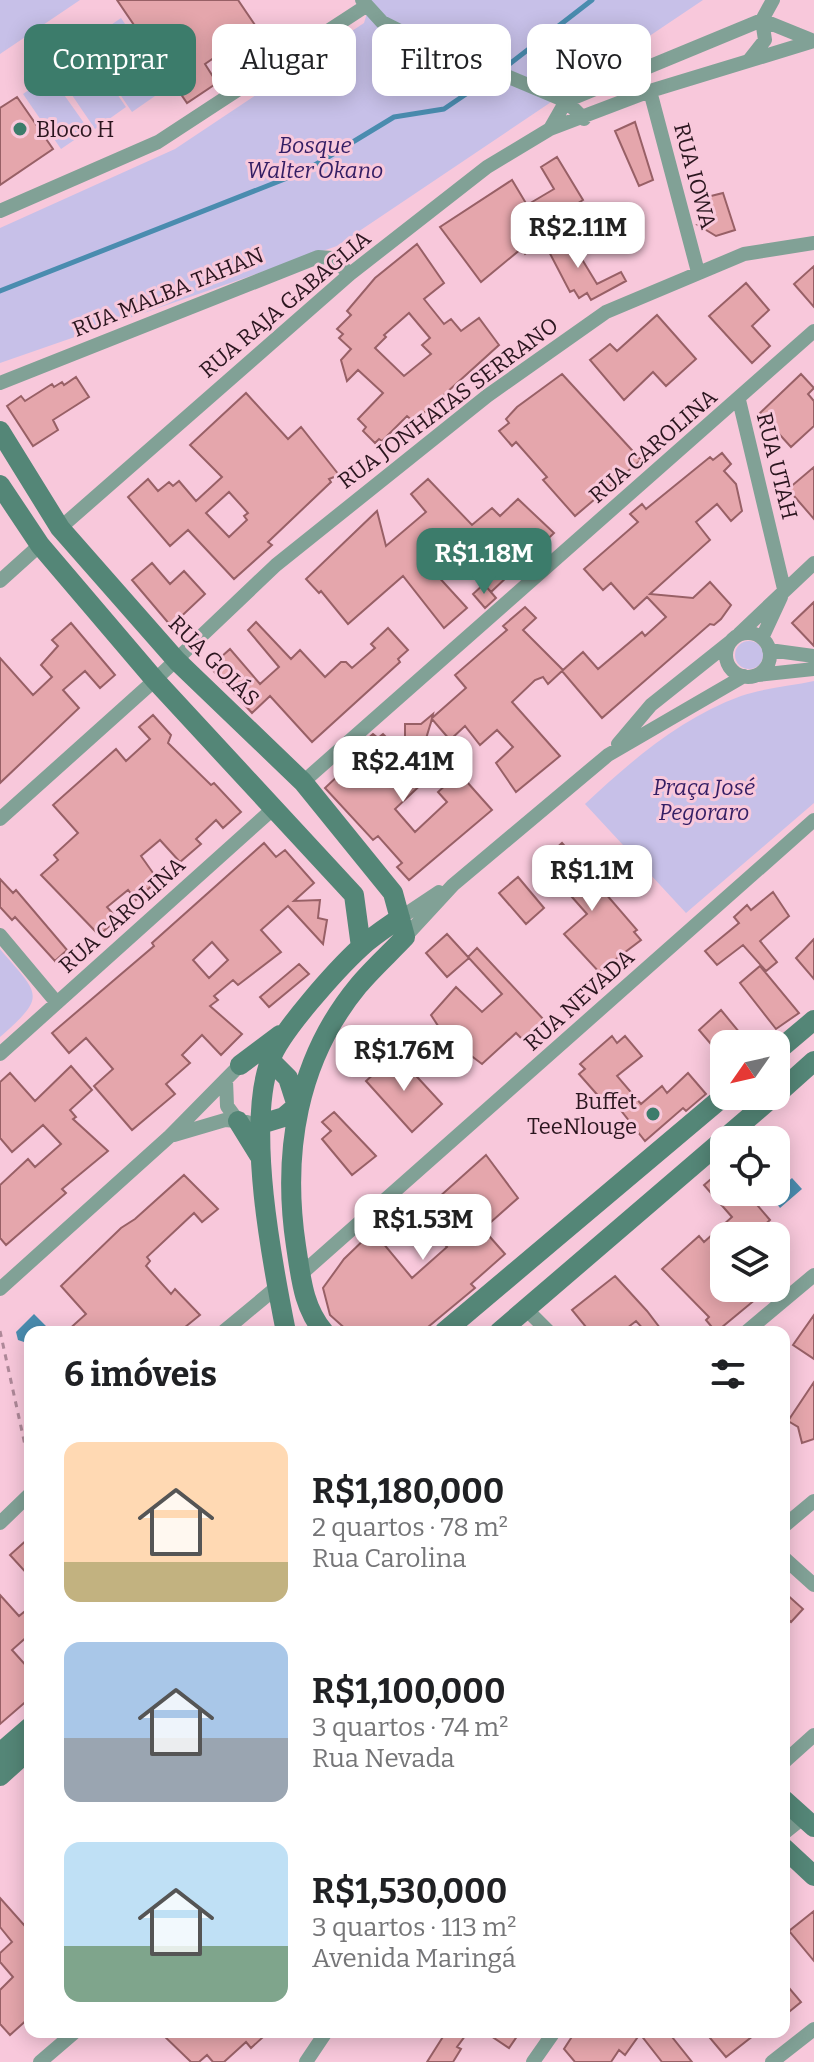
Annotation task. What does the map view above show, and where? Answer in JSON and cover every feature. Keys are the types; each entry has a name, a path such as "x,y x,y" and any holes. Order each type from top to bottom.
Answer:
{"main road":[{"name":"RUA GOIÁS","path":"0,431 60,528 177,661 303,782 393,893 403,928"},
{"path":"0,485 40,545 155,680 354,895 361,947"},
{"path":"285,1326 266,1219 261,1124 270,1060 290,1028 361,947 403,928"},
{"path":"320,1326 306,1305 292,1217 297,1106 323,1040 357,987 403,928"},
{"path":"790,1040 814,1020"},
{"path":"233,1072 290,1028"},
{"path":"270,1060 288,1078 297,1106"},
{"path":"790,1082 814,1061"},
{"path":"261,1124 284,1117 297,1106"},
{"path":"451,1326 710,1108"},
{"path":"506,1326 758,1110"},
{"path":"238,1121 263,1165"},
{"path":"0,1753 24,1732"},
{"path":"0,1776 24,1754"},
{"path":"790,1805 809,1822"},
{"path":"790,1854 814,1876"}],"street":[{"path":"745,62 762,48 762,20 773,0"},
{"path":"0,211 158,142 364,3 400,31 566,101 584,119"},
{"path":"566,101 762,20"},
{"name":"RUA RAJA GABAGLIA","path":"762,20 814,41"},
{"name":"RUA RAJA GABAGLIA","path":"651,91 814,41"},
{"name":"RUA IOWA","path":"651,95 698,272"},
{"name":"RUA RAJA GABAGLIA","path":"60,528 350,274 487,167 550,129 584,119 638,96"},
{"name":"RUA RAJA GABAGLIA","path":"550,129 566,101"},
{"name":"RUA JONHATAS SERRANO","path":"0,819 177,661 276,565 487,396 606,312 744,254 814,243"},
{"name":"RUA MALBA TAHAN","path":"0,383 318,257 332,258 350,274"},
{"name":"RUA CAROLINA","path":"303,782 814,331"},
{"name":"RUA UTAH","path":"739,400 784,589"},
{"path":"0,581 40,545"},
{"path":"403,928 608,755 651,705 734,639 814,563"},
{"path":"608,755 768,664 766,644 784,589"},
{"path":"734,639 749,633 766,644 814,656"},
{"path":"734,639 728,663 751,676 814,669"},
{"name":"RUA CAROLINA","path":"0,1054 274,808"},
{"name":"RUA NEVADA","path":"300,1275 814,820"},
{"path":"0,935 57,1003"},
{"path":"0,1289 170,1136 233,1072 270,1060"},
{"path":"233,1072 227,1106 238,1121"},
{"path":"170,1136 214,1123 238,1121 261,1124"},
{"path":"753,1326 814,1275"},
{"path":"230,1326 277,1287"},
{"path":"526,1309 543,1326"},
{"path":"0,1523 24,1500"},
{"path":"790,1521 814,1501"},
{"path":"790,1563 814,1585"},
{"path":"790,1757 814,1735"},
{"path":"790,1830 809,1822"},
{"path":"772,2062 814,2029"},
{"path":"40,2062 68,2038"},
{"path":"306,2062 322,2038"},
{"path":"533,2062 550,2038"}],"path":[{"path":"0,1331 24,1441"}],"green space":[{"path":"0,0 80,0 44,24 24,24 24,38 0,54"},
{"name":"Bosque Walter Okano","path":"371,0 703,0 651,35 651,24 527,24 527,96 560,96 337,246 0,363 0,228 175,149 254,96 356,96 356,28 364,23"},
{"path":"24,96 65,96 89,130 61,149"},
{"path":"73,96 118,96 126,107 95,129"},
{"path":"121,96 155,96 132,112"},
{"path":"749,641 759,645 763,655 759,665 749,669 739,665 735,655 739,645"},
{"name":"Praça José Pegoraro","path":"814,681 814,803 686,913 585,804 639,756 698,716 750,693"},
{"path":"0,949 23,976 33,994 26,1012 0,1037"}],"water":[{"path":"792,1178 802,1189 790,1199"},
{"path":"34,1314 46,1326 24,1326 24,1342 18,1340 16,1332"}],"building":[{"path":"117,0 238,0 254,24 212,24 212,59 205,64 212,75 212,86 187,103 182,96 196,96 196,24 133,24"},
{"name":"Bloco H","path":"17,97 53,149 0,185 0,108"},
{"path":"635,122 653,180 639,186 615,131"},
{"path":"557,157 583,200 567,210 564,205 535,223 546,239 525,254 521,249 481,282 440,227 512,180 527,205 554,189 541,167"},
{"path":"723,193 735,230 716,236 698,225 711,223 703,198"},
{"path":"566,233 597,284 621,272 626,281 591,300 587,293 579,298 574,290 570,292 545,244"},
{"path":"417,244 444,283 424,299 444,324 451,319 461,331 479,318 499,345 414,422 407,416 382,441 379,439 375,443 363,431 366,427 358,419 383,393 358,370 347,381 341,360 351,349 339,338 343,334 337,329 351,315 347,311 375,278","holes":["409,313 430,338 422,345 431,354 404,376 375,348 386,337 384,335"]},
{"path":"814,266 814,307 794,284"},
{"path":"746,283 769,310 752,326 770,346 752,363 709,316"},
{"path":"657,315 696,359 666,386 653,372 624,400 590,360 610,344 617,351"},
{"path":"562,374 641,460 575,516 543,480 547,477 516,442 512,446 499,431 509,423 506,419 517,407"},
{"path":"801,374 814,388 808,394 814,401 814,426 791,447 760,413"},
{"path":"76,377 89,397 53,420 58,430 33,446 7,406 21,396 25,401 52,384 54,387 62,382 64,385"},
{"path":"246,393 288,439 301,427 339,475 329,479 331,482 268,542 272,545 234,579 188,530 170,546 128,497 148,479 158,491 169,482 173,486 179,481 196,501 222,477 190,445","holes":["229,492 248,513 244,516 247,520 229,537 206,513"]},
{"path":"722,453 731,464 724,471 736,484 742,511 731,521 717,504 696,522 710,540 650,594 693,598 710,582 731,605 721,619 714,625 710,624 602,718 562,671 548,684 543,677 535,680 512,702 560,756 516,792 496,763 513,747 497,730 480,745 465,726 450,740 432,719 424,745 405,748 405,724 421,724 433,714 432,718 466,688 455,675 507,630 503,626 525,607 536,618 523,630 563,670 583,652 598,669 642,632 645,636 666,617 647,597 634,609 611,583 603,590 584,569 638,522 630,514 642,504 646,509 710,457 713,460"},
{"path":"814,467 814,519 788,489"},
{"path":"428,479 472,525 492,508 500,516 518,499 554,533 491,592 446,541 424,561 467,608 444,628 403,576 348,624 321,591 319,593 306,579 377,511 386,546 426,512 411,494"},
{"path":"152,563 170,584 184,571 205,594 171,626 132,580"},
{"path":"484,584 496,598 485,608 473,594"},
{"path":"814,602 814,646 792,623"},
{"path":"256,622 291,659 300,650 325,677 341,662 352,668 375,648 371,644 388,628 408,650 398,659 400,662 312,742 270,696 252,713 210,667 230,649 260,684 279,667 248,630"},
{"path":"71,623 115,675 100,688 85,671 63,690 79,708 0,783 0,658 33,695 52,677 41,665 58,646 52,640"},
{"path":"153,715 171,735 168,743 211,785 214,783 241,812 223,828 216,820 196,839 201,844 180,862 160,840 141,856 158,880 136,900 128,890 107,907 114,915 110,919 114,922 99,935 41,875 58,860 54,855 78,833 53,805 116,749 126,761 150,739 139,727"},
{"path":"373,734 378,738 383,734 428,778 395,809 415,832 447,802 438,792 459,773 492,810 409,880 397,867 402,863 378,836 373,840 325,788 364,751 360,745"},
{"path":"264,843 276,857 285,850 314,883 294,901 320,900 318,918 327,920 323,944 288,906 261,930 281,952 238,985 233,980 214,996 218,1000 210,1006 242,1034 221,1055 202,1035 182,1055 190,1063 166,1084 175,1094 132,1130 94,1086 113,1069 86,1038 69,1053 52,1033 154,946 152,943","holes":["212,942 228,960 209,978 193,960"]},
{"path":"562,843 637,930 634,932 641,940 599,972 564,934 587,914 541,862"},
{"path":"518,877 544,908 526,924 499,893"},
{"path":"0,879 13,893 16,890 67,950 55,961 15,917 12,920 0,907"},
{"path":"773,892 789,916 760,941 777,962 766,971 743,945 717,965 705,951 739,923 734,917 747,905 751,910"},
{"path":"447,934 469,958 447,977 426,953"},
{"path":"814,939 814,979 796,958"},
{"path":"477,948 545,1021 524,1041 516,1033 482,1064 444,1035 431,1015 456,987 482,1012 502,994 468,957"},
{"path":"299,964 309,974 269,1007 260,997"},
{"path":"760,966 799,1013 776,1029 740,983"},
{"path":"721,1010 737,1030 710,1030 710,1043 699,1030"},
{"path":"612,1036 617,1043 625,1036 642,1056 617,1076 641,1104 662,1086 667,1093 688,1073 706,1094 686,1111 683,1108 645,1141 615,1103 609,1108 579,1074 585,1069 580,1064"},
{"path":"396,1054 442,1104 412,1132 366,1081"},
{"path":"71,1066 92,1090 70,1110 76,1117 73,1119 108,1151 62,1189 66,1193 6,1245 0,1238 0,1185 28,1159 35,1167 61,1144 43,1125 12,1152 0,1138 0,1082 10,1073 35,1101"},
{"path":"334,1112 376,1156 352,1175 322,1139 331,1131 322,1122"},
{"path":"486,1155 518,1198 483,1229 505,1254 471,1284 475,1288 429,1326 342,1326 330,1315 323,1288 344,1259 373,1231 412,1278 447,1247 419,1215"},
{"path":"184,1175 218,1209 202,1222 194,1213 147,1257 150,1261 146,1266 171,1294 175,1289 200,1315 186,1326 73,1326 86,1314 61,1286 121,1228"},
{"path":"722,1206 758,1206 770,1220 726,1222 732,1217"},
{"path":"699,1236 704,1242 710,1237 710,1302 752,1302 723,1326 711,1326 706,1320 709,1317 662,1269"},
{"path":"615,1276 658,1326 641,1326 636,1321 630,1326 585,1326 572,1310"},
{"path":"814,1315 814,1359 793,1345"},
{"path":"814,1382 814,1439 802,1443 798,1427 790,1422"},
{"path":"24,1542 24,1570 10,1555"},
{"path":"0,1595 19,1616 24,1612 24,1639 12,1650 24,1663 24,1703 0,1724"},
{"path":"790,1597 803,1609 790,1621"},
{"path":"0,1898 24,1925 24,2022 10,2035 0,2024 0,1990 13,1977 0,1962 0,1953 12,1942 0,1927"},
{"path":"814,1911 814,1961 790,1932"},
{"path":"790,1989 801,2002 790,2011"},
{"path":"166,2038 262,2038 251,2048 246,2042 224,2062 213,2062 207,2055 199,2062 191,2062"},
{"path":"442,2038 464,2038 457,2047 461,2049 453,2062 427,2062"},
{"path":"494,2038 516,2038 509,2048"},
{"path":"571,2038 637,2038 625,2055 619,2050 611,2062 575,2062 564,2049"},
{"path":"643,2038 673,2038 692,2062 662,2062"},
{"path":"710,2038 750,2038 726,2057"}],"waterway":[{"path":"511,63 592,0"},
{"path":"0,291 305,171 394,117 444,109 463,96"}],"place":[{"name":"Bloco H","path":"20,129"},
{"name":"Buffet TeeNlouge","path":"653,1114"}]}
